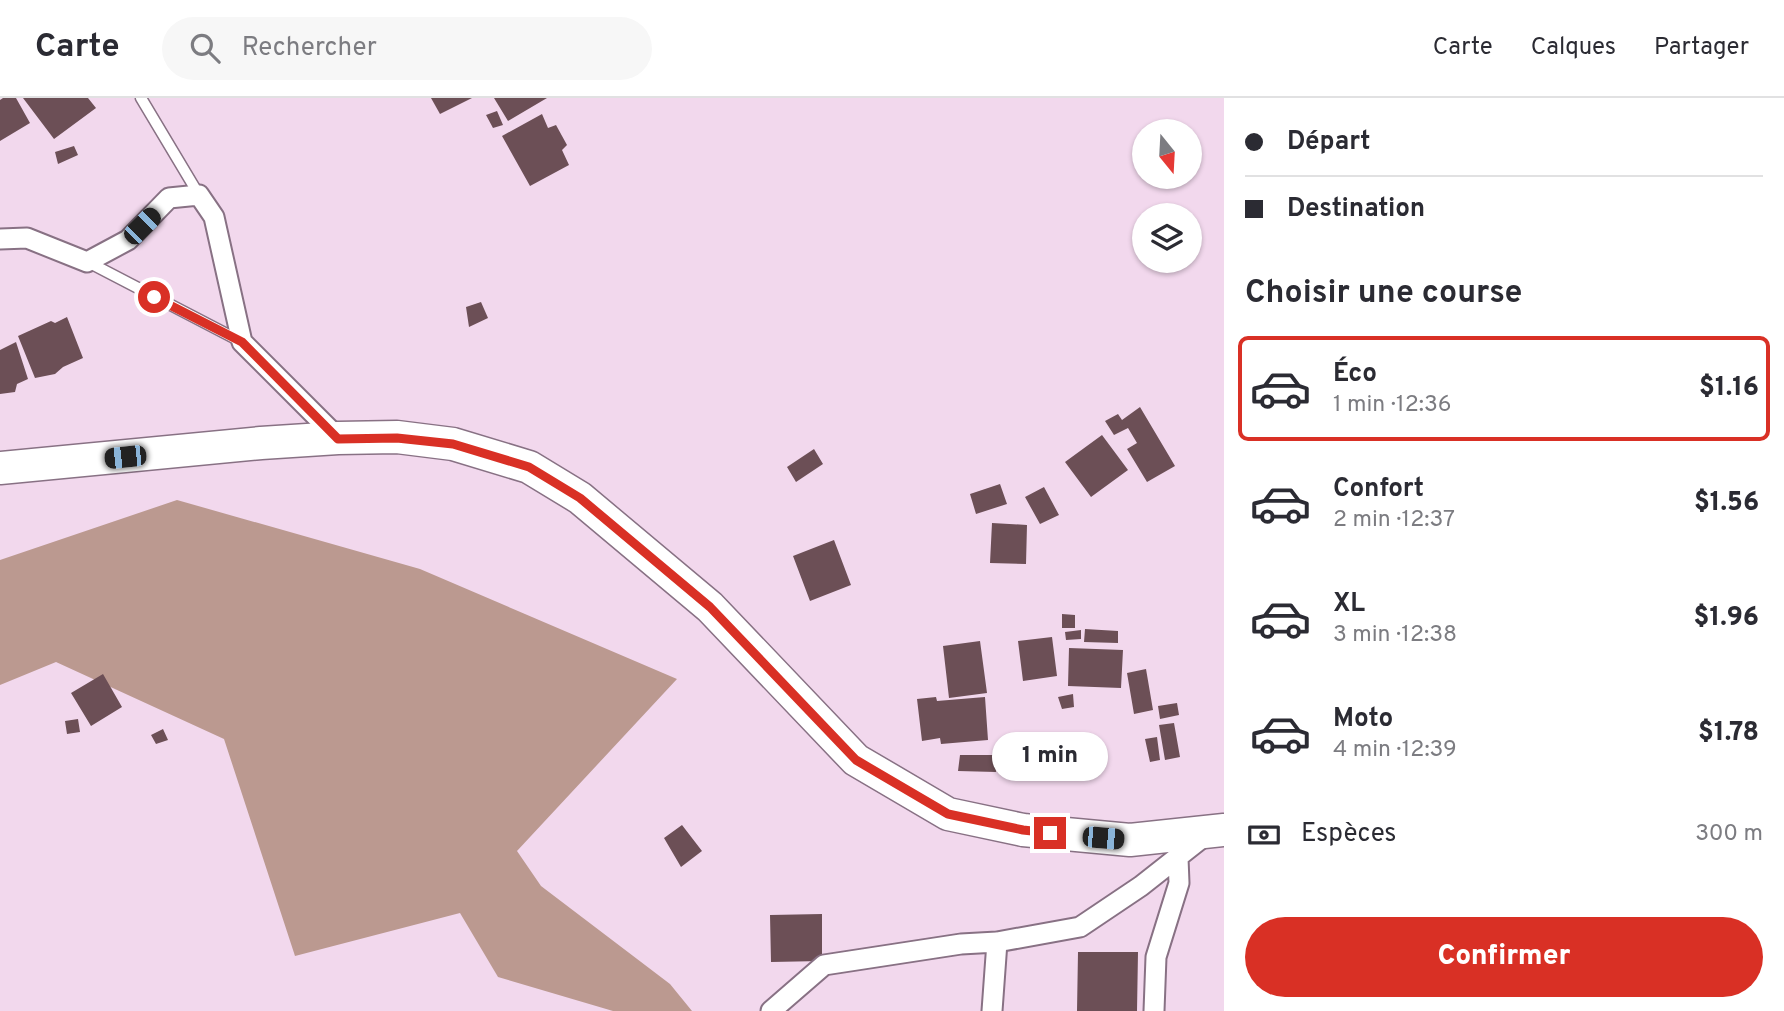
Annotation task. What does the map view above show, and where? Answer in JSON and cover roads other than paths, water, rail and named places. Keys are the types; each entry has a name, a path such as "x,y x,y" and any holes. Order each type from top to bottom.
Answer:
{"highway":[{"path":"0,468 261,443 397,438 453,444 529,467 580,498 710,607 856,760 948,814 1023,830 1130,840 1216,832"}],"street":[{"path":"0,239 27,238 87,262 128,240 169,198 200,195 215,217 242,342 338,439"},
{"path":"771,1011 824,965 961,944 997,942 1080,927 1216,832"},
{"path":"1154,1011 1156,957 1179,883 1178,858"},
{"path":"992,1011 997,942"}],"lane":[{"path":"141,98 200,195"},
{"path":"87,262 242,342"}]}
